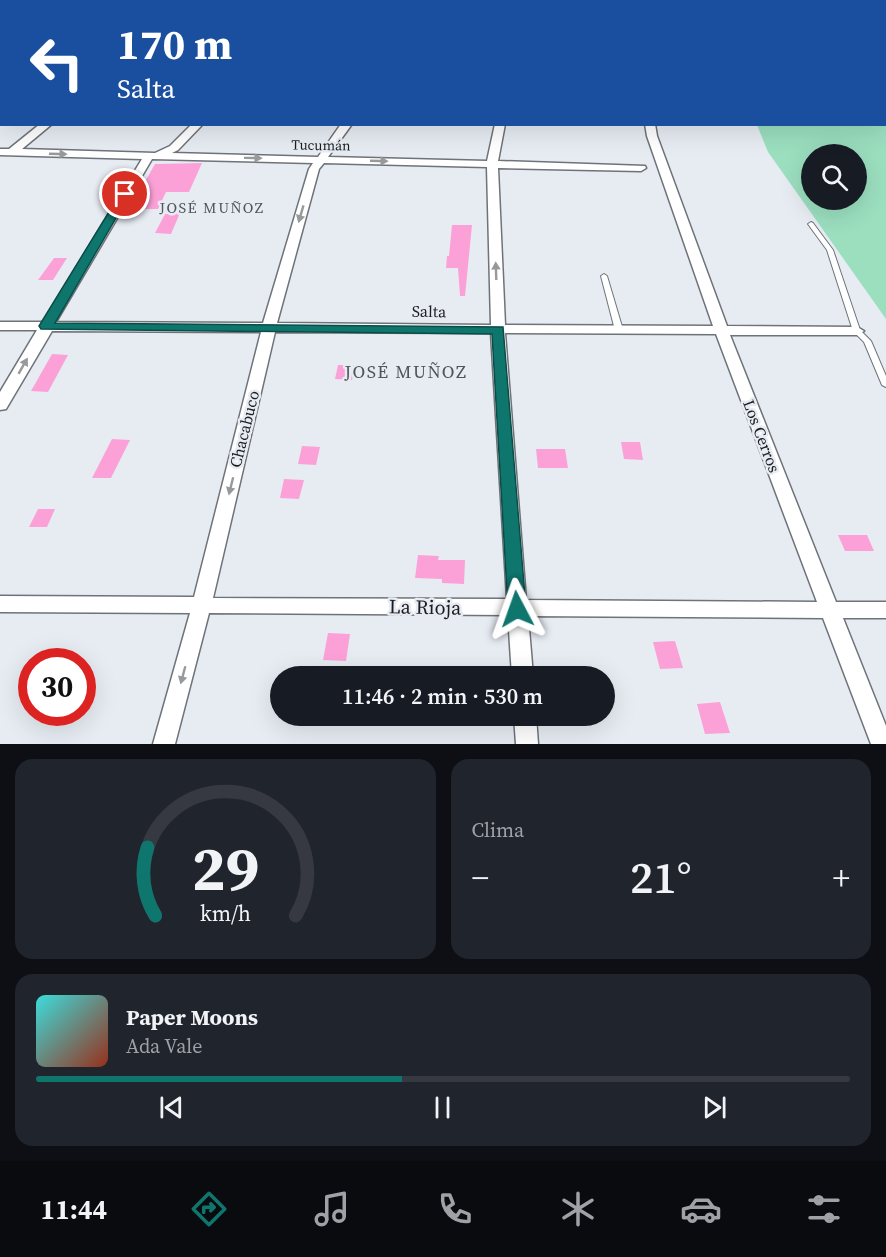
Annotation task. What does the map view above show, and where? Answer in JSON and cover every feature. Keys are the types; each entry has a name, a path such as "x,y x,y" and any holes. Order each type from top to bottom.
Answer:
{"street":[{"path":"6,152 44,126"},
{"path":"0,405 46,326 152,157 174,148 196,126"},
{"name":"Chacabuco","path":"164,744 202,604 269,327 314,170 346,126"},
{"path":"500,126 492,164 498,330 521,666"},
{"name":"Los Cerros","path":"650,126 721,330 882,744"},
{"name":"Tucumán","path":"6,152 641,168"},
{"name":"Salta","path":"0,326 857,332"},
{"name":"La Rioja","path":"0,604 886,610"},
{"path":"526,726 527,744"}],"lane":[{"path":"811,224 830,250 857,332 867,341 886,385"},
{"path":"604,276 619,330"}],"green space":[{"path":"757,126 886,126 886,319 809,210 867,210 867,144 801,144 801,199 768,152"}],"building":[{"path":"202,163 189,192 166,192 158,209 133,209 143,192 139,192 155,164"},
{"path":"180,213 171,234 155,233 165,214"},
{"path":"452,225 472,225 465,296 460,296 458,268 446,268"},
{"path":"54,258 67,258 53,280 38,280"},
{"path":"52,354 68,355 48,392 31,391"},
{"path":"338,365 355,365 352,380 335,379"},
{"path":"112,439 130,440 111,478 92,478"},
{"path":"621,442 640,442 643,460 624,459"},
{"path":"302,446 320,447 316,465 298,464"},
{"path":"536,449 565,449 568,468 538,468"},
{"path":"284,479 304,480 299,499 280,498"},
{"path":"38,509 55,509 47,527 29,527"},
{"path":"838,535 867,535 874,551 845,551"},
{"path":"418,555 439,556 438,560 465,560 464,584 442,583 442,579 415,578"},
{"path":"328,633 350,634 346,661 323,660"},
{"path":"675,641 683,668 660,669 653,642"},
{"path":"720,702 730,733 705,734 697,704"}],"district":[{"name":"JOSÉ MUÑOZ","path":"212,207"},
{"name":"JOSÉ MUÑOZ","path":"406,371"}],"route":[{"path":"125,194 46,326 498,330 517,609"}]}
